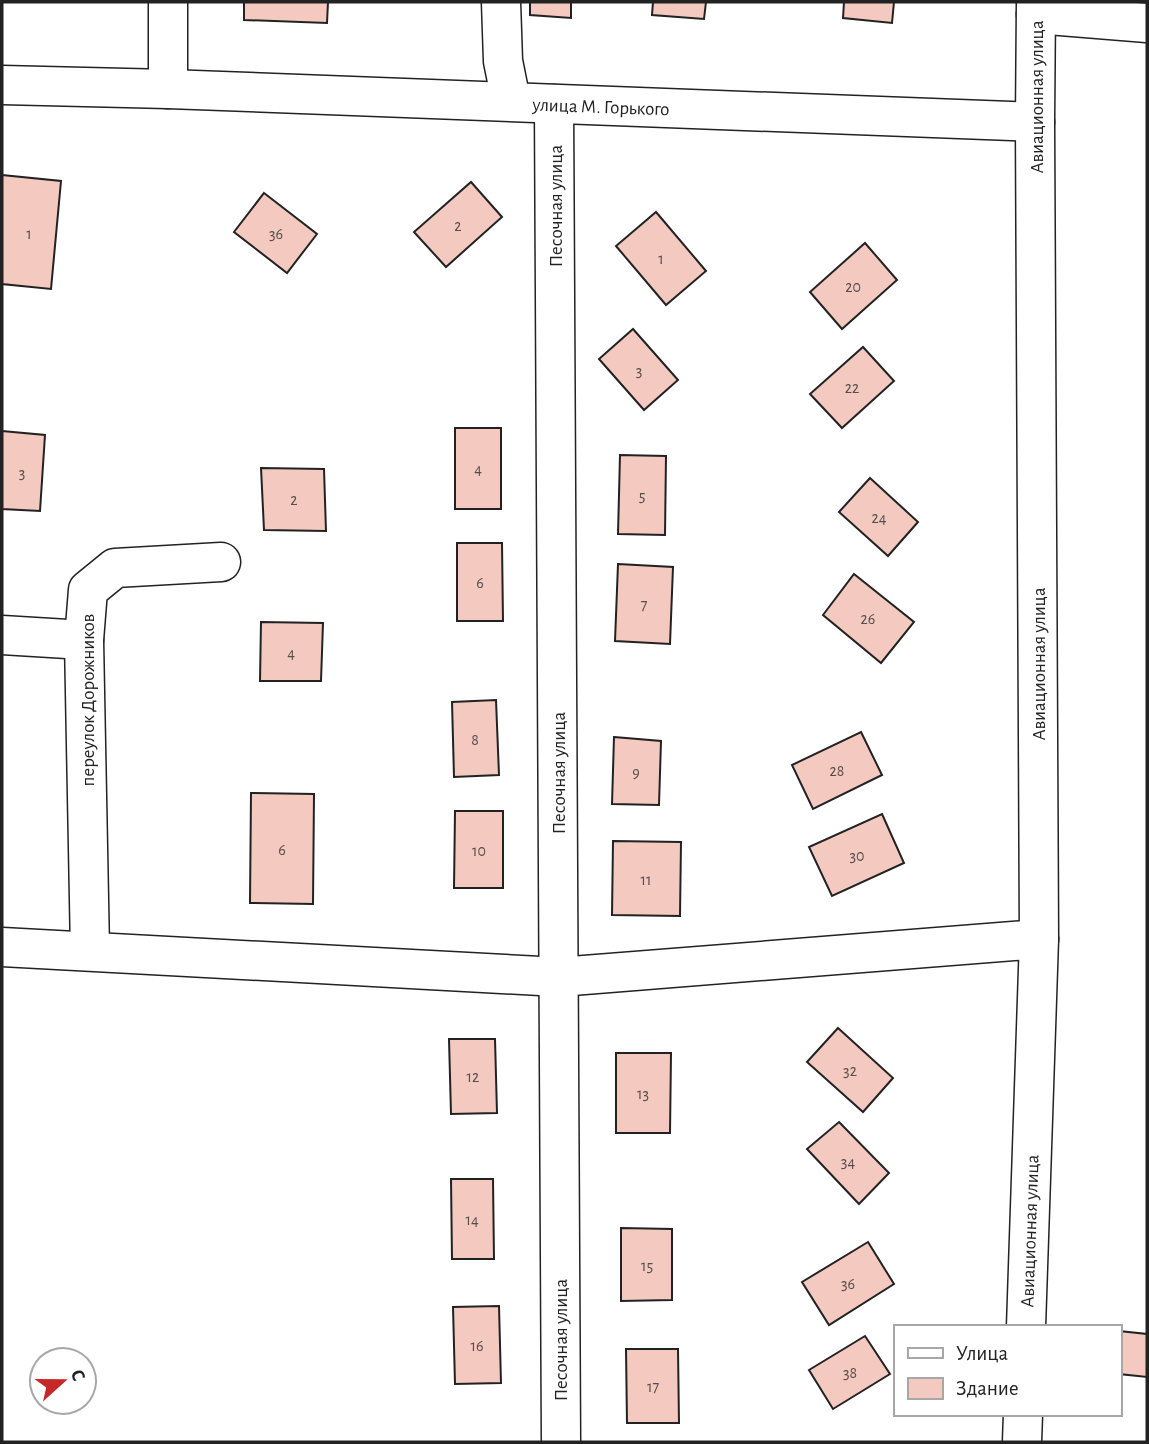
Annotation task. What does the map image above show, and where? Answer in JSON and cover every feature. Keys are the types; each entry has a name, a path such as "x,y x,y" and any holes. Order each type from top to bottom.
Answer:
{"street":[{"path":"168,2 168,89"},
{"path":"501,2 503,61 511,101"},
{"path":"1036,8 1147,23"},
{"name":"Авиационная улица","path":"1026,1325 1039,939 1036,8"},
{"name":"улица М. Горького","path":"2,85 511,101 1035,122"},
{"name":"Песочная улица","path":"554,104 561,1442"},
{"name":"переулок Дорожников","path":"90,951 84,640 88,590 115,568 220,562"},
{"path":"2,635 84,640"},
{"path":"2,947 559,977 1039,939"},
{"path":"1022,1442 1023,1416"}],"building":[{"path":"244,2 328,2 327,23 244,20"},
{"path":"530,2 571,2 571,18 530,15"},
{"path":"653,2 706,2 704,19 652,15"},
{"path":"844,2 894,2 892,23 843,18"},
{"path":"2,175 61,181 51,289 2,284"},
{"path":"471,182 502,217 446,267 414,232"},
{"path":"264,193 317,234 287,273 234,232"},
{"path":"656,212 706,271 666,305 616,246"},
{"path":"865,243 897,280 842,329 810,292"},
{"path":"633,329 678,380 644,410 599,359"},
{"path":"863,347 894,381 842,428 810,394"},
{"path":"455,428 501,428 501,509 455,509"},
{"path":"2,431 45,435 40,511 2,509"},
{"path":"620,455 666,456 665,535 618,534"},
{"path":"261,468 324,469 326,531 264,530"},
{"path":"870,478 918,522 888,556 839,512"},
{"path":"457,543 502,543 503,621 457,621"},
{"path":"618,564 673,567 670,644 615,641"},
{"path":"854,574 914,622 881,663 823,615"},
{"path":"261,622 323,623 321,681 260,681"},
{"path":"496,700 499,775 454,777 452,702"},
{"path":"861,732 882,775 813,809 792,765"},
{"path":"614,737 661,741 659,805 612,804"},
{"path":"251,793 314,794 313,904 250,903"},
{"path":"455,811 503,811 503,888 454,888"},
{"path":"882,814 904,863 832,896 809,847"},
{"path":"613,841 681,842 680,916 612,915"},
{"path":"838,1028 893,1078 863,1112 807,1062"},
{"path":"449,1039 495,1039 497,1113 451,1114"},
{"path":"616,1053 671,1053 670,1133 616,1133"},
{"path":"839,1122 889,1173 859,1204 807,1149"},
{"path":"451,1179 493,1179 494,1259 452,1259"},
{"path":"621,1228 672,1229 672,1300 621,1301"},
{"path":"868,1242 894,1284 829,1325 802,1282"},
{"path":"499,1306 501,1383 455,1384 453,1307"},
{"path":"1121,1331 1147,1334 1147,1377 1121,1374"},
{"path":"865,1336 890,1374 833,1409 809,1370"},
{"path":"626,1349 678,1349 679,1423 627,1423"}]}
